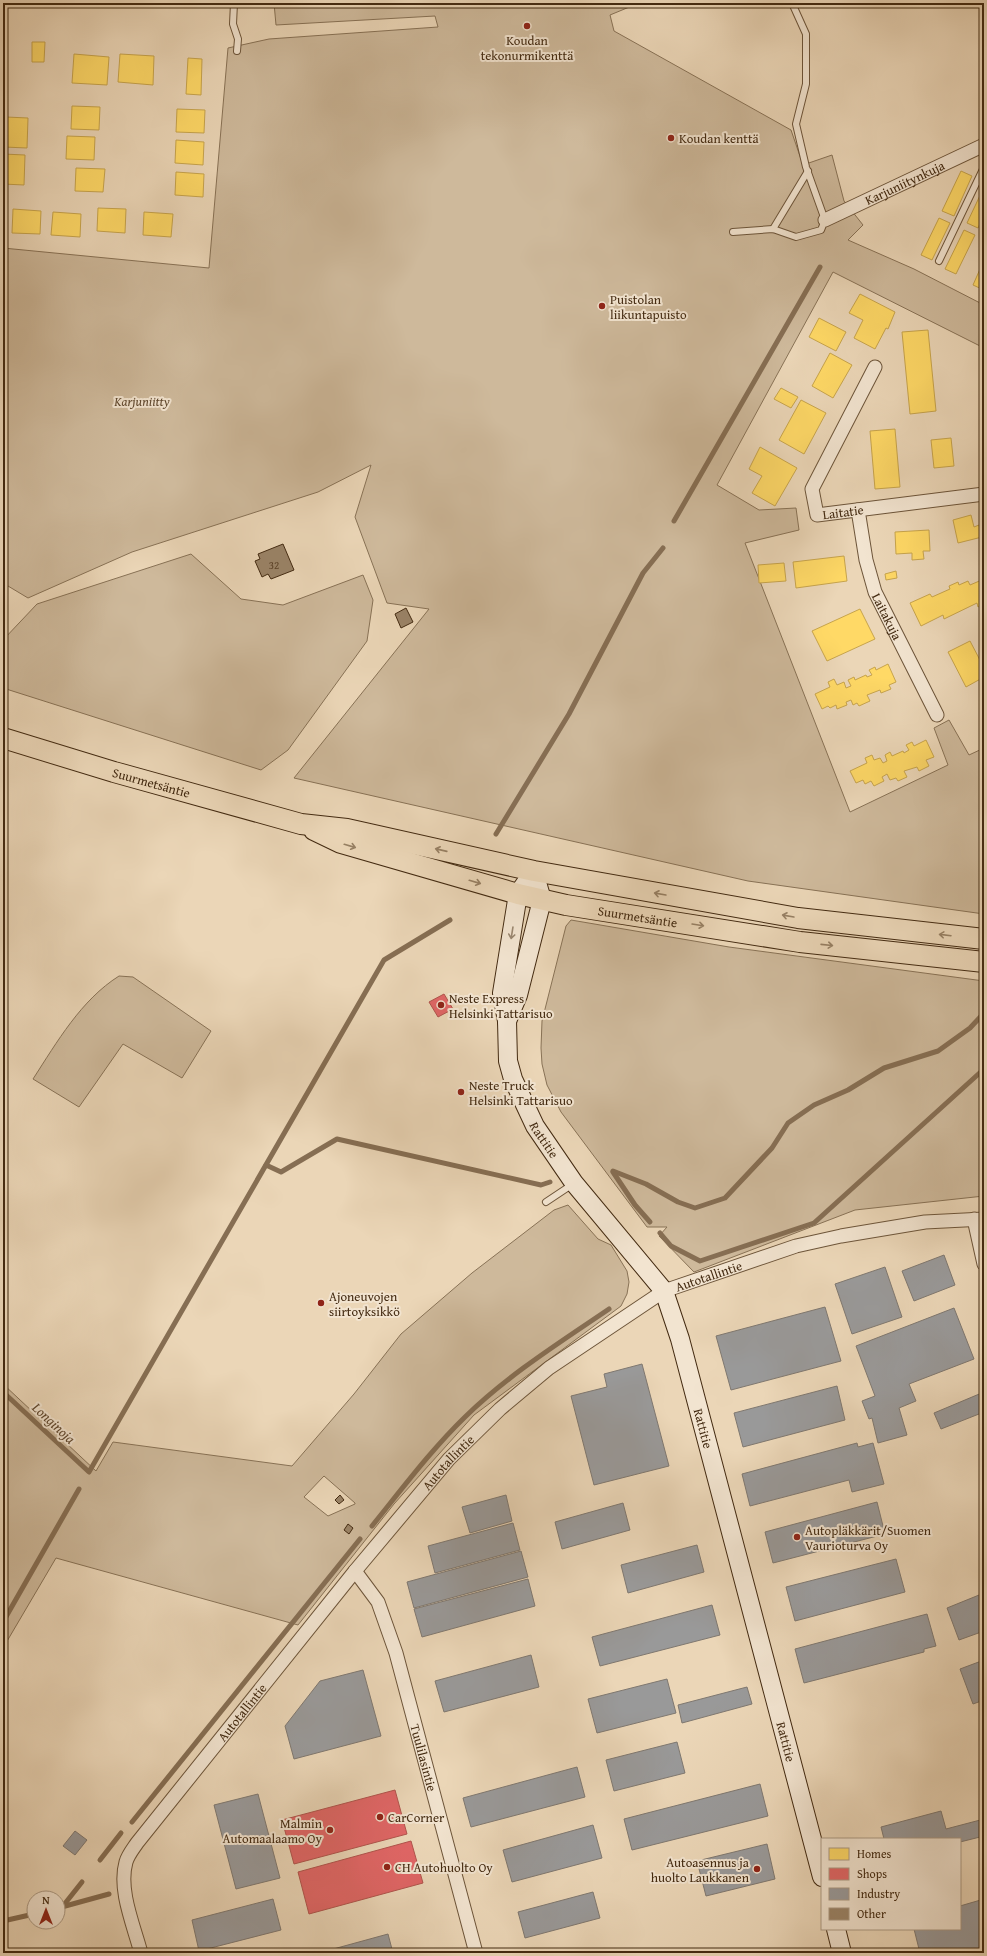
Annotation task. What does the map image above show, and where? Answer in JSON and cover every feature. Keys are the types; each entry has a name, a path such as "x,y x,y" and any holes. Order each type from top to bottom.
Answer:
{"main road":[{"name":"Suurmetsäntie","path":"3,738 114,772 301,824 346,829 534,871 798,918 984,939"},
{"name":"Suurmetsäntie","path":"301,824 341,843 542,900 800,942 984,962"}],"street":[{"name":"Karjuniitynkuja","path":"825,220 984,145"},
{"name":"Laitatie","path":"875,367 812,488 817,515 984,494"},
{"name":"Laitakuja","path":"858,510 866,560 875,592 937,715"},
{"name":"Rattitie","path":"534,871 518,894 502,993 507,1021 508,1060 519,1096 535,1126 574,1183 664,1291 680,1339 821,1873"},
{"name":"Rattitie","path":"507,1021 518,995 542,900 534,871"},
{"name":"Autotallintie","path":"141,1953 126,1896 124,1877 126,1861 137,1843 355,1571 449,1458 500,1409 549,1368 664,1291 804,1244 841,1236 925,1222 979,1219"},
{"path":"979,1219 984,1264"},
{"name":"Tuulilasintie","path":"355,1571 378,1602 396,1654 476,1953"},
{"path":"836,1930 842,1953"}],"lane":[{"path":"234,3 232,24 238,39 237,51"},
{"path":"734,232 773,229 796,237 821,230 825,220 808,171 796,124 806,84 806,34 792,3"},
{"path":"939,261 984,167"},
{"path":"773,229 808,171"},
{"path":"546,1202 574,1183"}],"green space":[{"name":"Karjuniitty","path":"274,3 639,3 610,15 614,31 791,130 803,165 832,155 844,201 863,225 848,240 914,269 984,305 984,348 833,272 717,485 759,510 796,508 799,530 745,543 850,812 948,765 934,728 949,720 969,755 984,748 984,914 748,881 294,778 429,609 387,603 355,517 371,465 318,492 132,552 28,598 3,583 3,248 209,268 228,48 269,39 438,27 435,16 276,25"},
{"path":"191,554 241,599 283,605 363,575 373,600 367,641 288,750 261,770 3,688 3,640 37,604"},
{"path":"571,920 729,947 984,981 984,1196 855,1210 694,1272 659,1236 667,1227 647,1227 561,1112 547,1085 542,1064 542,1021 566,926"},
{"path":"119,976 133,977 211,1031 182,1078 123,1044 79,1107 33,1079 61,1036 81,1009 105,986"},
{"path":"568,1205 598,1239 611,1245 627,1271 629,1282 627,1294 621,1306 474,1415 394,1504 298,1625 56,1558 3,1648 3,1384 96,1471 113,1442 292,1466 354,1394 401,1334 472,1273 554,1210","holes":["324,1476 355,1503 328,1516 304,1497"]}],"building: Homes":[{"path":"32,42 45,42 44,62 32,62"},
{"path":"74,54 109,57 107,85 72,83"},
{"path":"120,54 154,56 153,85 118,82"},
{"path":"188,58 202,59 201,95 186,94"},
{"path":"72,106 100,107 99,130 71,129"},
{"path":"177,109 205,110 204,133 176,132"},
{"path":"6,117 28,118 27,148 4,147"},
{"path":"67,136 95,137 94,160 66,159"},
{"path":"176,140 204,142 203,165 175,163"},
{"path":"3,154 25,155 24,185 3,184"},
{"path":"76,168 105,169 103,192 75,191"},
{"path":"961,171 972,176 954,216 942,211"},
{"path":"176,172 204,174 203,197 175,195"},
{"path":"984,187 984,216 978,228 967,223"},
{"path":"98,208 126,209 125,233 97,231"},
{"path":"13,209 41,211 40,234 12,233"},
{"path":"53,212 81,214 80,237 51,235"},
{"path":"144,212 173,214 171,237 143,235"},
{"path":"939,218 950,223 932,260 921,255"},
{"path":"964,230 975,235 956,274 945,269"},
{"path":"984,260 984,290 973,285"},
{"path":"860,294 895,312 888,329 886,328 875,349 854,338 863,320 849,313"},
{"path":"819,318 846,332 836,351 809,337"},
{"path":"928,330 936,411 910,414 902,332"},
{"path":"830,353 852,365 833,398 812,386"},
{"path":"781,388 798,397 791,408 774,399"},
{"path":"801,400 826,413 804,454 779,440"},
{"path":"895,429 900,487 875,489 870,431"},
{"path":"951,438 954,466 934,468 931,440"},
{"path":"760,447 797,468 775,506 752,493 762,476 749,469"},
{"path":"971,515 974,527 979,525 982,537 958,543 953,520"},
{"path":"929,530 930,551 923,551 924,559 912,560 912,553 896,554 895,532"},
{"path":"844,556 847,581 796,588 793,562"},
{"path":"784,563 786,581 759,583 758,565"},
{"path":"896,571 897,578 886,580 885,574"},
{"path":"984,579 984,604 978,607 977,603 944,619 943,615 921,626 910,603 930,594 932,597 950,589 949,586 958,582 959,585 968,581 970,585"},
{"path":"860,609 875,639 827,661 812,631"},
{"path":"970,641 981,662 984,661 984,677 966,687 948,652"},
{"path":"888,664 896,682 889,685 891,689 881,693 880,690 867,695 870,701 859,706 857,703 853,705 851,700 846,702 847,705 837,709 836,705 830,708 828,706 822,709 815,694 830,687 828,682 834,679 837,685 844,682 846,688 851,686 848,680 854,677 855,680 866,675 867,677 872,675 869,670 875,667 876,670"},
{"path":"926,740 934,757 926,760 929,766 919,771 917,767 904,771 907,777 898,781 896,778 890,780 887,774 882,777 884,781 874,786 871,781 865,784 863,780 856,783 850,771 867,763 865,758 872,755 874,760 880,758 883,763 887,761 885,755 890,752 892,756 903,751 904,753 909,750 906,745 912,742 914,746"}],"building: Shops":[{"name":"Neste Express Helsinki Tattarisuo","path":"444,994 453,1009 438,1017 429,1002"},
{"path":"395,1790 407,1834 294,1864 282,1820"},
{"path":"411,1841 423,1883 309,1914 298,1872"}],"building: Industry":[{"path":"944,1255 955,1285 914,1301 902,1271"},
{"path":"885,1267 902,1317 852,1334 835,1284"},
{"path":"825,1307 841,1361 731,1390 716,1336"},
{"path":"954,1308 974,1359 909,1384 916,1401 899,1408 907,1435 878,1443 872,1418 869,1419 862,1401 875,1396 856,1346"},
{"path":"642,1364 669,1466 594,1485 571,1396 607,1387 604,1374"},
{"path":"837,1386 845,1420 743,1447 734,1413"},
{"path":"984,1392 984,1412 941,1429 934,1413"},
{"path":"857,1443 858,1447 873,1443 884,1484 852,1492 849,1480 750,1506 742,1474"},
{"path":"506,1495 512,1521 470,1533 462,1507"},
{"path":"877,1502 885,1534 773,1563 765,1532"},
{"path":"623,1503 630,1530 562,1549 555,1522"},
{"path":"513,1523 520,1550 435,1573 428,1546"},
{"path":"697,1545 704,1572 628,1593 621,1565"},
{"path":"521,1551 528,1577 414,1608 407,1582"},
{"path":"896,1559 905,1592 795,1621 786,1587"},
{"path":"528,1579 535,1606 422,1637 414,1609"},
{"path":"984,1593 984,1631 959,1640 947,1608"},
{"path":"712,1605 720,1635 600,1666 592,1637"},
{"path":"927,1614 936,1646 924,1649 924,1652 804,1683 795,1649"},
{"path":"531,1655 539,1687 444,1712 435,1681"},
{"path":"984,1660 984,1700 973,1704 960,1669"},
{"path":"363,1670 381,1736 294,1759 285,1726 320,1681"},
{"path":"667,1679 676,1713 597,1733 588,1699"},
{"path":"747,1687 752,1704 682,1723 678,1705"},
{"path":"677,1742 685,1773 614,1791 606,1760"},
{"path":"577,1767 585,1797 471,1827 463,1798"},
{"path":"760,1784 768,1816 632,1850 624,1819"},
{"path":"258,1794 280,1878 236,1889 214,1805"},
{"path":"941,1811 946,1829 984,1819 984,1836 961,1842 961,1838 884,1838 881,1827"},
{"path":"593,1825 602,1858 512,1882 503,1850"},
{"path":"75,1831 87,1840 75,1855 63,1846"},
{"path":"767,1844 775,1879 706,1896 697,1861"},
{"path":"593,1892 600,1918 525,1938 518,1912"},
{"path":"273,1899 281,1930 199,1951 192,1920"},
{"path":"984,1899 984,1953 920,1953 914,1930 961,1930 961,1906"},
{"path":"388,1934 393,1953 326,1953 326,1951"}],"building: Other":[{"path":"283,544 294,570 271,579 268,574 262,577 255,561 260,559 258,554"},
{"path":"406,608 413,622 401,628 395,614"},
{"path":"340,1495 344,1500 339,1504 335,1500"},
{"path":"348,1524 353,1528 349,1534 344,1530"}],"waterway":[{"path":"674,521 820,267"},
{"path":"496,834 569,714 643,573 663,548"},
{"name":"Longinoja","path":"3,1392 89,1472 384,960 450,920"},
{"path":"613,1171 646,1184 678,1202 695,1208 725,1198 772,1148 788,1123 814,1105 848,1090 884,1068 938,1051 970,1028 984,1013"},
{"path":"660,1233 671,1246 700,1261 814,1223 984,1069"},
{"path":"266,1165 281,1172 337,1139 541,1185 550,1182"},
{"path":"613,1172 635,1205 650,1222"},
{"path":"372,1526 440,1443 481,1402 516,1373 609,1309"},
{"path":"3,1622 79,1489"},
{"path":"132,1822 360,1539"},
{"path":"100,1860 121,1833"},
{"path":"66,1902 82,1882"},
{"path":"66,1906 109,1894"},
{"path":"3,1921 26,1916"}],"place":[{"name":"Koudan tekonurmikenttä","path":"527,26"},
{"name":"Koudan kenttä","path":"671,138"},
{"name":"Puistolan liikuntapuisto","path":"602,306"},
{"name":"Neste Express Helsinki Tattarisuo","path":"441,1005"},
{"name":"Neste Truck Helsinki Tattarisuo","path":"461,1092"},
{"name":"Ajoneuvojen siirtoyksikkö","path":"321,1303"},
{"name":"Autopläkkärit/Suomen Vaurioturva Oy","path":"797,1537"},
{"name":"CarCorner","path":"380,1817"},
{"name":"Malmin Automaalaamo Oy","path":"330,1830"},
{"name":"CH Autohuolto Oy","path":"387,1867"},
{"name":"Autoasennus ja huolto Laukkanen","path":"757,1869"}]}
